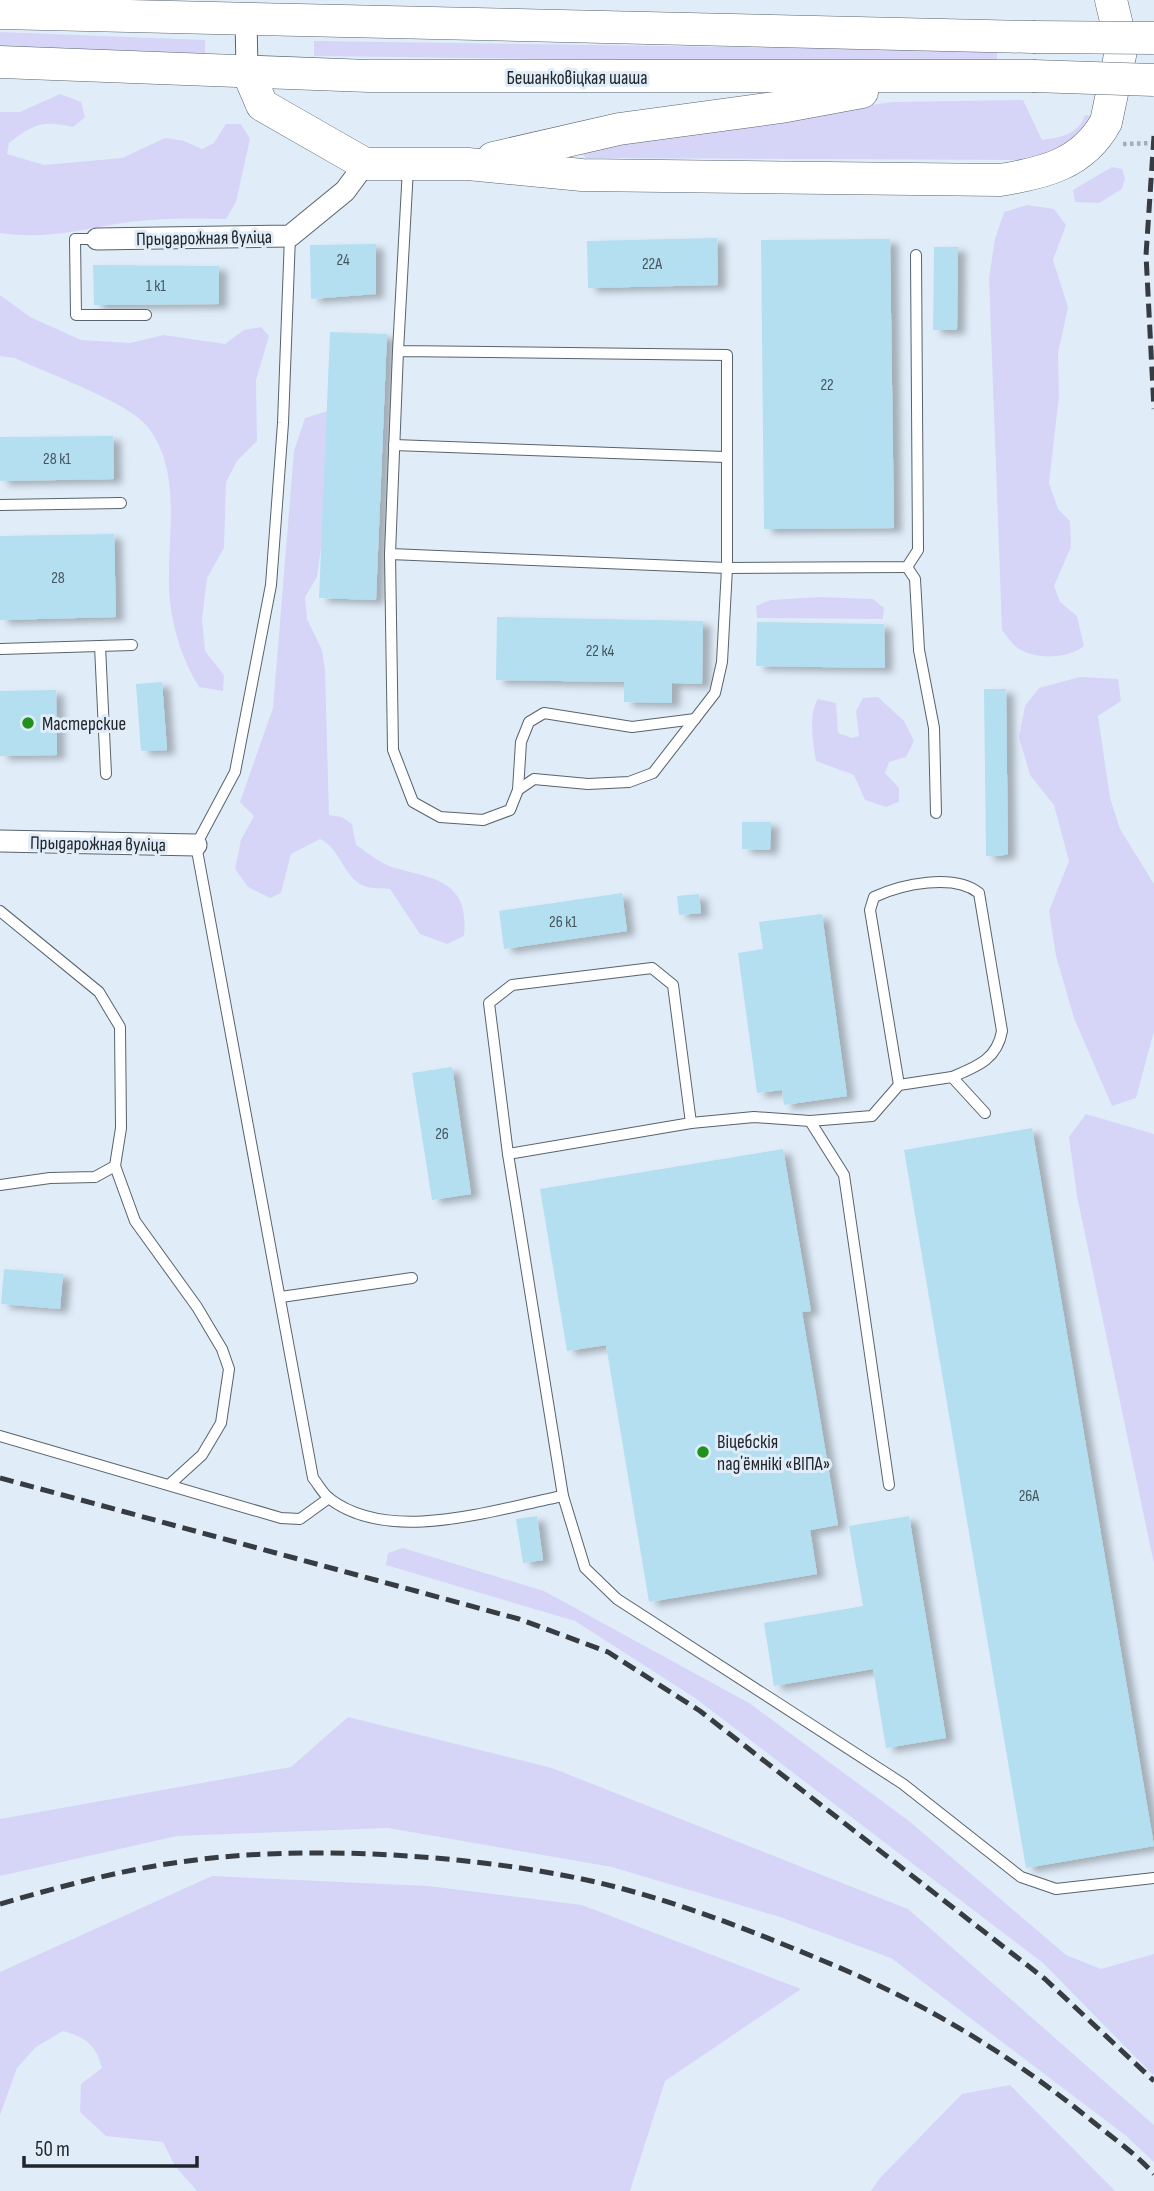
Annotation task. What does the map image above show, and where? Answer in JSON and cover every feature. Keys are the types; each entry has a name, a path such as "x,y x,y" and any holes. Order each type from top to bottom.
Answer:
{"main road":[{"path":"103,18 140,0"},
{"path":"307,0 399,21"},
{"path":"247,70 262,105 365,163 468,164 582,174 1000,180 1041,174 1072,159 1091,144 1106,122 1122,46 1111,0"},
{"path":"0,13 103,18 246,18 1154,38"},
{"name":"Бешанковіцкая шаша","path":"0,62 369,76 932,79 1032,76 1154,80"},
{"path":"468,164 578,137 781,107 932,79"},
{"path":"578,137 569,153 570,163 582,174"}],"street":[{"path":"246,18 247,70"},
{"name":"Прыдарожная вуліца","path":"97,239 290,236 345,191 365,163"},
{"name":"Прыдарожная вуліца","path":"0,841 196,845"}],"lane":[{"path":"408,165 390,554 393,750 413,802 440,817 483,820 510,810 519,790 521,742 529,723 544,713 632,727 695,719"},
{"path":"290,236 284,423 271,585 235,772 196,845 313,1478 329,1498 359,1514 405,1521 451,1520 563,1496"},
{"path":"97,239 75,239 76,315 146,314"},
{"path":"907,567 918,550 916,255"},
{"path":"398,351 727,355 727,568 722,662 715,693 653,774 629,782 589,784 534,779 519,790"},
{"path":"394,445 725,457"},
{"path":"0,505 121,503"},
{"path":"390,554 727,568 907,567"},
{"path":"907,567 915,579 919,650 934,728 936,813"},
{"path":"0,649 132,645"},
{"path":"100,646 106,774"},
{"path":"508,1154 691,1123 754,1117 810,1121 872,1116 899,1085 952,1077 986,1063 1000,1044 1002,1031 979,893 969,885 953,881 888,890 874,897 870,910 899,1085"},
{"path":"0,911 99,992 120,1027 121,1128 115,1166 135,1221 197,1307 222,1349 229,1369 221,1423 202,1455 169,1485"},
{"path":"691,1123 673,985 652,968 512,985 489,1003 508,1154 563,1496 585,1568 617,1599 903,1784 1021,1877 1056,1889 1154,1878"},
{"path":"952,1077 985,1113"},
{"path":"810,1121 844,1175 889,1485"},
{"path":"0,1185 50,1178 95,1177 115,1166"},
{"path":"281,1297 412,1278"},
{"path":"0,1436 281,1518 300,1519 329,1498"}],"shaded area":[{"path":"0,32 205,40 205,54 0,46"},
{"path":"314,41 997,51 997,65 314,56"},
{"path":"60,94 81,102 85,117 73,127 46,124 32,128 9,143 7,154 44,165 122,158 165,138 184,141 202,149 214,143 226,124 241,124 250,139 236,202 226,219 141,221 65,233 33,235 0,233 0,112 20,112"},
{"path":"1023,100 1042,140 1068,134 1078,127 1085,115 1094,116 1072,145 1028,160 586,158 582,154 589,143 893,102"},
{"path":"1112,167 1122,169 1125,178 1122,189 1099,203 1075,202 1073,190"},
{"path":"1027,205 1054,209 1066,225 1053,260 1068,307 1058,353 1059,396 1049,483 1058,509 1070,521 1071,547 1054,586 1060,602 1077,616 1084,646 1070,653 1054,656 1036,655 1021,650 1002,630 989,278 995,239 1004,212"},
{"path":"0,295 30,317 81,340 130,343 164,335 225,344 244,330 261,327 269,336 256,380 257,441 237,461 226,482 224,548 207,578 202,619 205,651 224,675 223,691 199,687 188,667 174,625 169,580 170,489 159,446 147,426 123,407 15,358 0,356"},
{"path":"331,410 324,526 317,577 305,597 307,619 322,650 325,670 329,815 342,817 352,824 356,845 380,861 436,880 455,893 464,918 464,936 447,944 420,934 390,889 370,888 359,884 333,849 320,839 291,854 281,893 270,898 248,887 235,869 241,840 254,816 240,802 273,708 294,451 305,418"},
{"path":"820,597 873,599 884,608 883,619 757,618 756,606 771,600"},
{"path":"1080,677 1118,679 1121,701 1098,716 1110,798 1120,829 1154,884 1154,1031 1136,1098 1112,1106 1074,1018 1056,956 1049,911 1069,861 1054,805 1030,775 1019,737 1025,706 1039,688"},
{"path":"878,697 904,721 914,741 906,757 889,762 885,773 899,788 899,802 886,807 865,800 854,775 816,761 813,737 813,712 818,699 836,703 838,733 852,738 859,736 856,711 863,698"},
{"path":"1086,1114 1154,1134 1154,1564 1077,1196 1069,1137"},
{"path":"403,1548 544,1591 749,1703 909,1821 1066,1955 1101,1969 1154,1954 1154,2076 1043,1963 695,1698 575,1621 386,1565 388,1553"},
{"path":"348,1717 552,1768 908,1909 1154,2125 1154,2162 1125,2135 891,1958 780,1917 612,1867 388,1828 177,1836 0,1876 0,1819 291,1767"},
{"path":"212,1876 428,1886 582,1905 801,1989 665,2081 630,2191 197,2191 175,2166 163,2142 106,2136 80,2112 81,2084 102,2068 97,2053 89,2043 63,2031 36,2047 17,2068 0,2115 0,1972"},
{"path":"1010,2085 1115,2191 871,2191 880,2178 962,2094"}],"building":[{"path":"717,238 718,285 588,288 587,241"},
{"path":"890,239 894,528 764,529 761,240"},
{"path":"376,244 376,294 311,299 310,245"},
{"path":"934,247 958,247 957,330 933,330"},
{"path":"93,265 219,266 219,304 94,305"},
{"path":"330,332 387,334 376,600 319,598"},
{"path":"113,436 114,479 0,481 0,437"},
{"path":"114,534 116,617 0,620 0,536"},
{"path":"497,617 703,621 702,684 672,683 672,703 624,702 624,682 496,680"},
{"path":"757,622 884,624 885,668 756,666"},
{"path":"162,682 167,750 141,751 136,684"},
{"path":"984,689 1006,689 1008,854 1000,856 986,856"},
{"name":"Мастерские","path":"56,690 57,755 0,756 0,691"},
{"path":"742,822 771,822 770,850 742,849"},
{"path":"622,893 627,931 504,949 499,911"},
{"path":"699,894 701,913 679,915 677,896"},
{"path":"822,914 847,1096 784,1105 782,1090 757,1093 738,953 763,949 759,922"},
{"path":"452,1067 471,1194 432,1200 412,1073"},
{"path":"1032,1128 1154,1846 1026,1868 904,1150"},
{"path":"783,1149 811,1311 802,1312 838,1525 810,1530 817,1574 649,1602 606,1345 567,1351 540,1189"},
{"path":"4,1269 63,1274 60,1309 1,1304"},
{"path":"537,1516 543,1560 523,1563 516,1519"},
{"path":"909,1516 946,1738 886,1748 873,1669 774,1686 764,1623 863,1606 849,1526"}],"railway":[{"path":"1154,136 1146,255 1154,409"},
{"path":"0,1478 519,1619 608,1652 700,1711 1045,1979 1154,2081"},
{"path":"0,1904 117,1873 188,1861 279,1854 427,1857 523,1868 600,1883 666,1901 763,1936 898,1995 965,2032 1029,2073 1124,2146 1154,2174"}],"place":[{"name":"Мастерские","path":"28,723"},
{"name":"Віцебскія падʼёмнікі «ВІПА»","path":"703,1452"}]}
